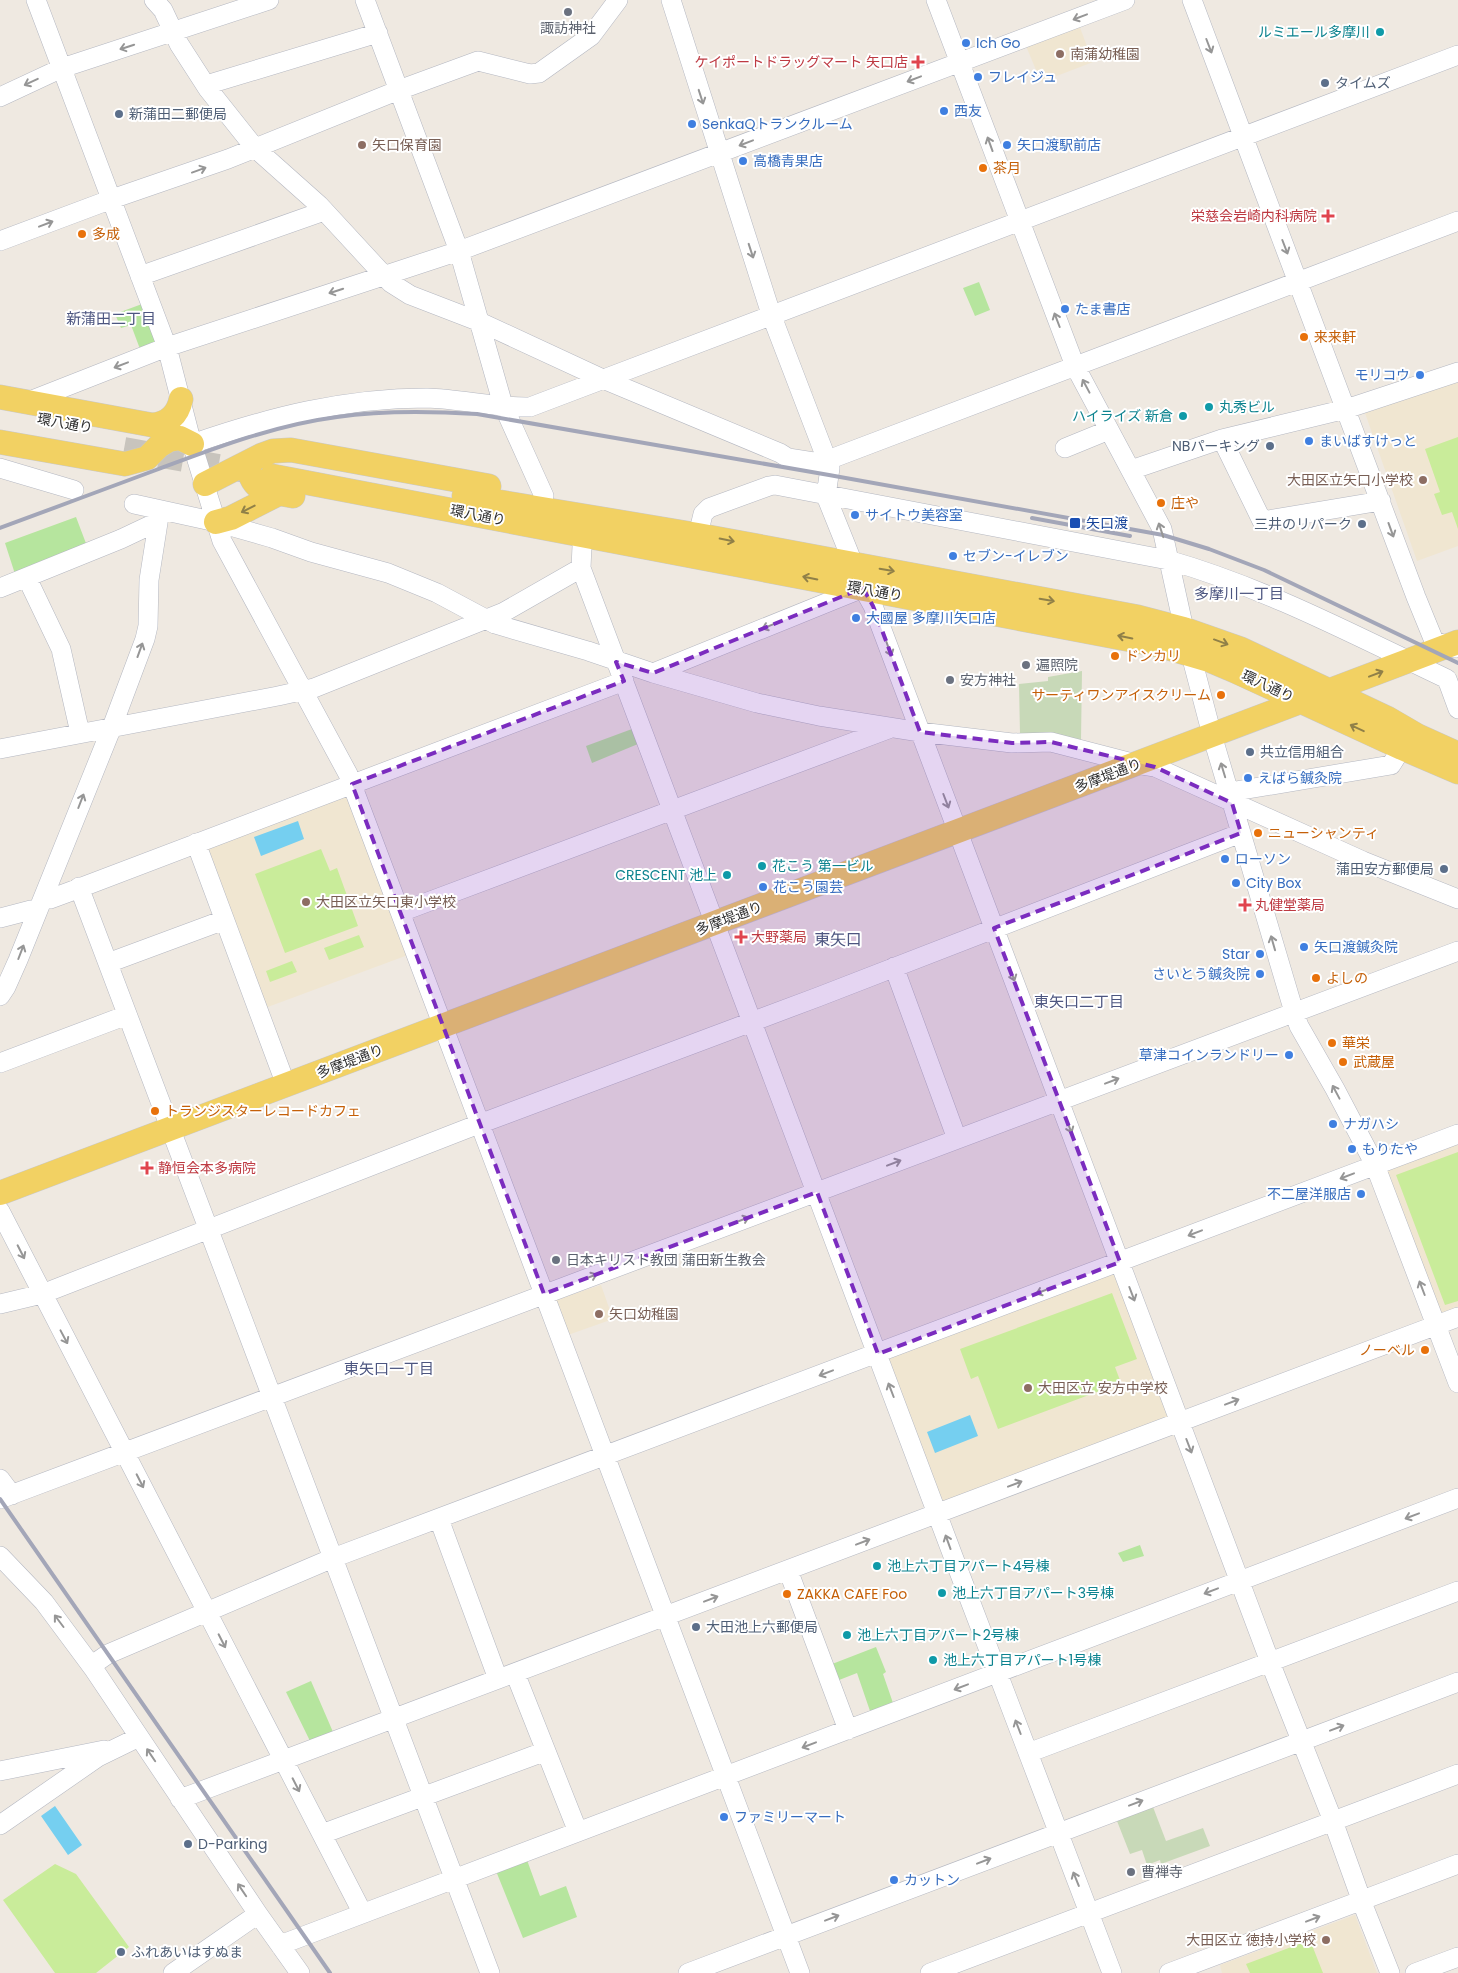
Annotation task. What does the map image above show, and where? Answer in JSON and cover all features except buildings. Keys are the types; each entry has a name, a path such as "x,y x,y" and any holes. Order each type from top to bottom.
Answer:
{"main road":[{"path":"0,397 31,402 131,436 151,430 154,435 155,451"},
{"path":"131,436 152,425 167,421 175,414 181,399"},
{"name":"環八通り","path":"0,412 131,436"},
{"name":"環八通り","path":"0,427 131,436"},
{"path":"0,442 125,464 147,458 165,442 174,438 184,439 192,444"},
{"path":"204,484 248,462 274,451 291,450 544,496 618,514 642,537 581,557 276,477 259,488 252,482 248,462"},
{"path":"216,522 231,518 276,477"},
{"name":"環八通り","path":"276,477 642,537 863,588 1124,637 1191,655 1235,671 1458,772"},
{"name":"環八通り","path":"642,537 698,535 1138,617 1184,629 1241,649 1458,754"},
{"name":"多摩堤通り","path":"0,1193 1212,735 1409,661 1455,646"},
{"path":"1387,718 1421,724 1458,739"},
{"path":"1402,748 1458,785"}],"street":[{"path":"36,0 167,348 192,444 222,541 348,774 800,1973"},
{"path":"154,0 163,10 179,44 206,86 255,148 324,211 383,276 410,295 480,322 603,379 788,458 820,463 1458,221"},
{"path":"0,97 62,68 269,0"},
{"path":"366,0 459,251 503,405 544,496"},
{"path":"0,241 112,199 179,177 399,90 478,61 530,74 539,73 591,36 618,0"},
{"path":"671,0 771,314 828,459 830,468 826,496 863,588 874,606 1270,1662 1333,1820 1390,1973"},
{"path":"936,0 1075,366 1162,529 1184,629"},
{"path":"31,402 167,348 459,251 1125,0"},
{"path":"1192,0 1434,640 1455,646"},
{"path":"206,86 378,33"},
{"path":"192,444 248,425 306,410 360,402 427,398 530,408 771,314 1458,55"},
{"path":"140,276 324,211"},
{"path":"1131,470 1222,438 1346,409 1458,372"},
{"path":"1065,448 1109,430"},
{"path":"1222,438 1262,521 1381,501"},
{"path":"0,468 74,490"},
{"path":"698,535 703,514 709,508 769,486 776,486 1168,560 1203,570 1256,590 1447,679 1458,709"},
{"path":"134,504 159,516 216,522 272,538 310,552 388,573 437,593 495,624 757,703 819,716 920,732 1012,743 1051,742 1136,764 1155,767 1225,796 1363,861 1458,899"},
{"path":"0,588 121,539 159,516"},
{"path":"0,996 6,987 112,726 148,626 149,580 159,516"},
{"path":"0,749 112,726 303,691 504,612 581,557 616,662 1112,1973"},
{"path":"27,578 61,649 80,733"},
{"path":"653,673 863,588"},
{"path":"1191,655 1212,735 1225,796 1241,833 1299,1026 1375,1165 1458,1383"},
{"path":"0,918 31,910 50,898 624,681"},
{"path":"401,912 892,727"},
{"path":"1225,796 1391,765 1402,748"},
{"path":"0,1304 42,1294 1241,833"},
{"path":"196,843 286,1085"},
{"path":"80,887 490,1973"},
{"path":"108,963 224,920"},
{"path":"0,1479 6,1497 1458,951"},
{"path":"894,967 957,1139"},
{"path":"0,1063 127,1015"},
{"path":"106,1656 333,1558 1458,1134"},
{"path":"0,1211 362,1912"},
{"path":"180,1799 394,1720 1458,1317"},
{"path":"280,1945 362,1912 455,1879 1458,1498"},
{"path":"439,1519 506,1676 546,1751 578,1832"},
{"path":"0,1556 44,1602 94,1668 180,1799 300,1973"},
{"path":"788,1570 848,1730"},
{"path":"1028,1753 1458,1591"},
{"path":"688,1973 1458,1682"},
{"path":"0,1825 98,1757 139,1737"},
{"path":"0,1771 117,1748"},
{"path":"322,1834 546,1751"},
{"path":"930,1973 1458,1774"},
{"path":"1169,1973 1458,1864"},
{"path":"173,1973 258,1914"},
{"path":"1415,1973 1458,1957"}],"highlighted area":[{"path":"863,588 873,606 920,732 1012,743 1051,742 1155,767 1232,803 1241,833 994,928 1120,1262 878,1354 817,1192 544,1294 352,784 624,681 616,662 653,673"}],"shaded area":[{"name":"南蒲幼稚園","path":"1079,25 1093,62 1041,82 1026,46"},
{"name":"大田区立矢口小学校","path":"1458,382 1458,546 1417,561 1365,413"},
{"name":"大田区立矢口東小学校","path":"346,795 408,955 265,1008 205,848"},
{"path":"1458,1144 1458,1308 1441,1314 1386,1171"},
{"name":"大田区立 安方中学校","path":"1114,1274 1168,1417 942,1502 888,1359"},
{"path":"601,1285 613,1319 568,1335 555,1300"},
{"name":"大田区立 徳持小学校","path":"1355,1915 1377,1973 1222,1973 1220,1965"}],"green space":[{"path":"979,282 990,310 975,316 963,288"},
{"path":"142,304 157,343 140,349 131,325 121,328 115,314"},
{"path":"1458,437 1458,529 1452,512 1442,515 1434,494 1440,492 1425,449"},
{"path":"76,517 87,546 15,574 5,543"},
{"path":"1082,671 1081,740 1054,734 1020,734 1019,684 1048,681 1048,677"},
{"path":"632,729 638,744 592,763 586,746"},
{"path":"321,849 330,871 337,868 358,926 285,953 255,874"},
{"path":"359,935 364,947 329,960 324,948"},
{"path":"292,961 297,972 270,982 266,971"},
{"path":"1458,1152 1458,1301 1445,1305 1396,1175"},
{"path":"1112,1293 1137,1359 1115,1367 1121,1383 998,1429 978,1376 971,1379 960,1349"},
{"path":"1140,1545 1144,1556 1123,1562 1118,1553"},
{"path":"876,1647 886,1672 883,1674 893,1703 870,1711 857,1673 834,1682 827,1666"},
{"path":"311,1681 333,1732 310,1741 286,1692"},
{"path":"1153,1807 1166,1841 1203,1828 1210,1846 1161,1864 1160,1860 1147,1865 1142,1850 1130,1854 1117,1821"},
{"path":"527,1860 540,1896 566,1886 577,1917 523,1938 496,1871"},
{"path":"55,1864 76,1874 129,1947 96,1973 55,1973 3,1900"},
{"path":"1310,1940 1323,1973 1250,1973 1246,1964"}],"water":[{"path":"298,821 304,839 261,856 254,837"},
{"path":"970,1415 978,1436 935,1453 927,1432"},
{"path":"55,1806 82,1845 68,1855 41,1816"}],"tunnel":[{"path":"124,449 246,471"}],"railway":[{"path":"0,528 268,431 337,417 372,413 477,414 1163,535 1209,549 1264,570 1458,663"},
{"path":"1032,518 1130,536"},
{"path":"0,1499 330,1973"}],"place":[{"name":"諏訪神社","path":"568,12"},
{"name":"ルミエール多摩川","path":"1380,32"},
{"name":"Ich Go","path":"966,43"},
{"name":"南蒲幼稚園","path":"1060,54"},
{"name":"ケイポートドラッグマート 矢口店","path":"918,62"},
{"name":"フレイジュ","path":"978,77"},
{"name":"タイムズ","path":"1325,83"},
{"name":"西友","path":"944,111"},
{"name":"新蒲田二郵便局","path":"119,114"},
{"name":"SenkaQトランクルーム","path":"692,124"},
{"name":"矢口保育園","path":"362,145"},
{"name":"矢口渡駅前店","path":"1007,145"},
{"name":"高橋青果店","path":"743,161"},
{"name":"茶月","path":"983,168"},
{"name":"栄慈会岩崎内科病院","path":"1328,216"},
{"name":"多成","path":"82,234"},
{"name":"たま書店","path":"1065,309"},
{"name":"来来軒","path":"1304,337"},
{"name":"モリコウ","path":"1420,375"},
{"name":"丸秀ビル","path":"1209,407"},
{"name":"ハイライズ 新倉","path":"1183,416"},
{"name":"まいばすけっと","path":"1309,441"},
{"name":"NBパーキング","path":"1270,446"},
{"name":"大田区立矢口小学校","path":"1423,480"},
{"name":"庄や","path":"1161,503"},
{"name":"サイトウ美容室","path":"855,515"},
{"name":"矢口渡","path":"1075,523"},
{"name":"三井のリパーク","path":"1362,524"},
{"name":"セブン-イレブン","path":"953,556"},
{"name":"大國屋 多摩川矢口店","path":"856,618"},
{"name":"ドンカリ","path":"1115,656"},
{"name":"遍照院","path":"1026,665"},
{"name":"安方神社","path":"950,680"},
{"name":"サーティワンアイスクリーム","path":"1221,695"},
{"name":"共立信用組合","path":"1250,752"},
{"name":"えばら鍼灸院","path":"1248,778"},
{"name":"ニューシャンティ","path":"1258,833"},
{"name":"ローソン","path":"1225,859"},
{"name":"花こう 第一ビル","path":"762,866"},
{"name":"蒲田安方郵便局","path":"1444,869"},
{"name":"CRESCENT 池上","path":"727,875"},
{"name":"City Box","path":"1236,883"},
{"name":"花こう園芸","path":"763,887"},
{"name":"大田区立矢口東小学校","path":"306,902"},
{"name":"丸健堂薬局","path":"1245,905"},
{"name":"大野薬局","path":"741,937"},
{"name":"矢口渡鍼灸院","path":"1304,947"},
{"name":"Star","path":"1260,954"},
{"name":"さいとう鍼灸院","path":"1260,974"},
{"name":"よしの","path":"1316,978"},
{"name":"華栄","path":"1332,1043"},
{"name":"草津コインランドリー","path":"1289,1055"},
{"name":"武蔵屋","path":"1343,1062"},
{"name":"トランジスターレコードカフェ","path":"155,1111"},
{"name":"ナガハシ","path":"1333,1124"},
{"name":"もりたや","path":"1352,1149"},
{"name":"静恒会本多病院","path":"147,1168"},
{"name":"不二屋洋服店","path":"1361,1194"},
{"name":"日本キリスト教団 蒲田新生教会","path":"556,1260"},
{"name":"矢口幼稚園","path":"599,1314"},
{"name":"ノーベル","path":"1425,1350"},
{"name":"大田区立 安方中学校","path":"1028,1388"},
{"name":"池上六丁目アパート4号棟","path":"877,1566"},
{"name":"池上六丁目アパート3号棟","path":"942,1593"},
{"name":"ZAKKA CAFE Foo","path":"787,1594"},
{"name":"大田池上六郵便局","path":"696,1627"},
{"name":"池上六丁目アパート2号棟","path":"847,1635"},
{"name":"池上六丁目アパート1号棟","path":"933,1660"},
{"name":"ファミリーマート","path":"724,1817"},
{"name":"D-Parking","path":"188,1844"},
{"name":"曹禅寺","path":"1131,1872"},
{"name":"カットン","path":"894,1880"},
{"name":"大田区立 徳持小学校","path":"1326,1940"},
{"name":"ふれあいはすぬま","path":"121,1952"}],"district":[{"name":"新蒲田二丁目","path":"111,319"},
{"name":"多摩川一丁目","path":"1239,594"},
{"name":"東矢口","path":"838,939"},
{"name":"東矢口二丁目","path":"1079,1002"},
{"name":"東矢口一丁目","path":"389,1369"}]}
